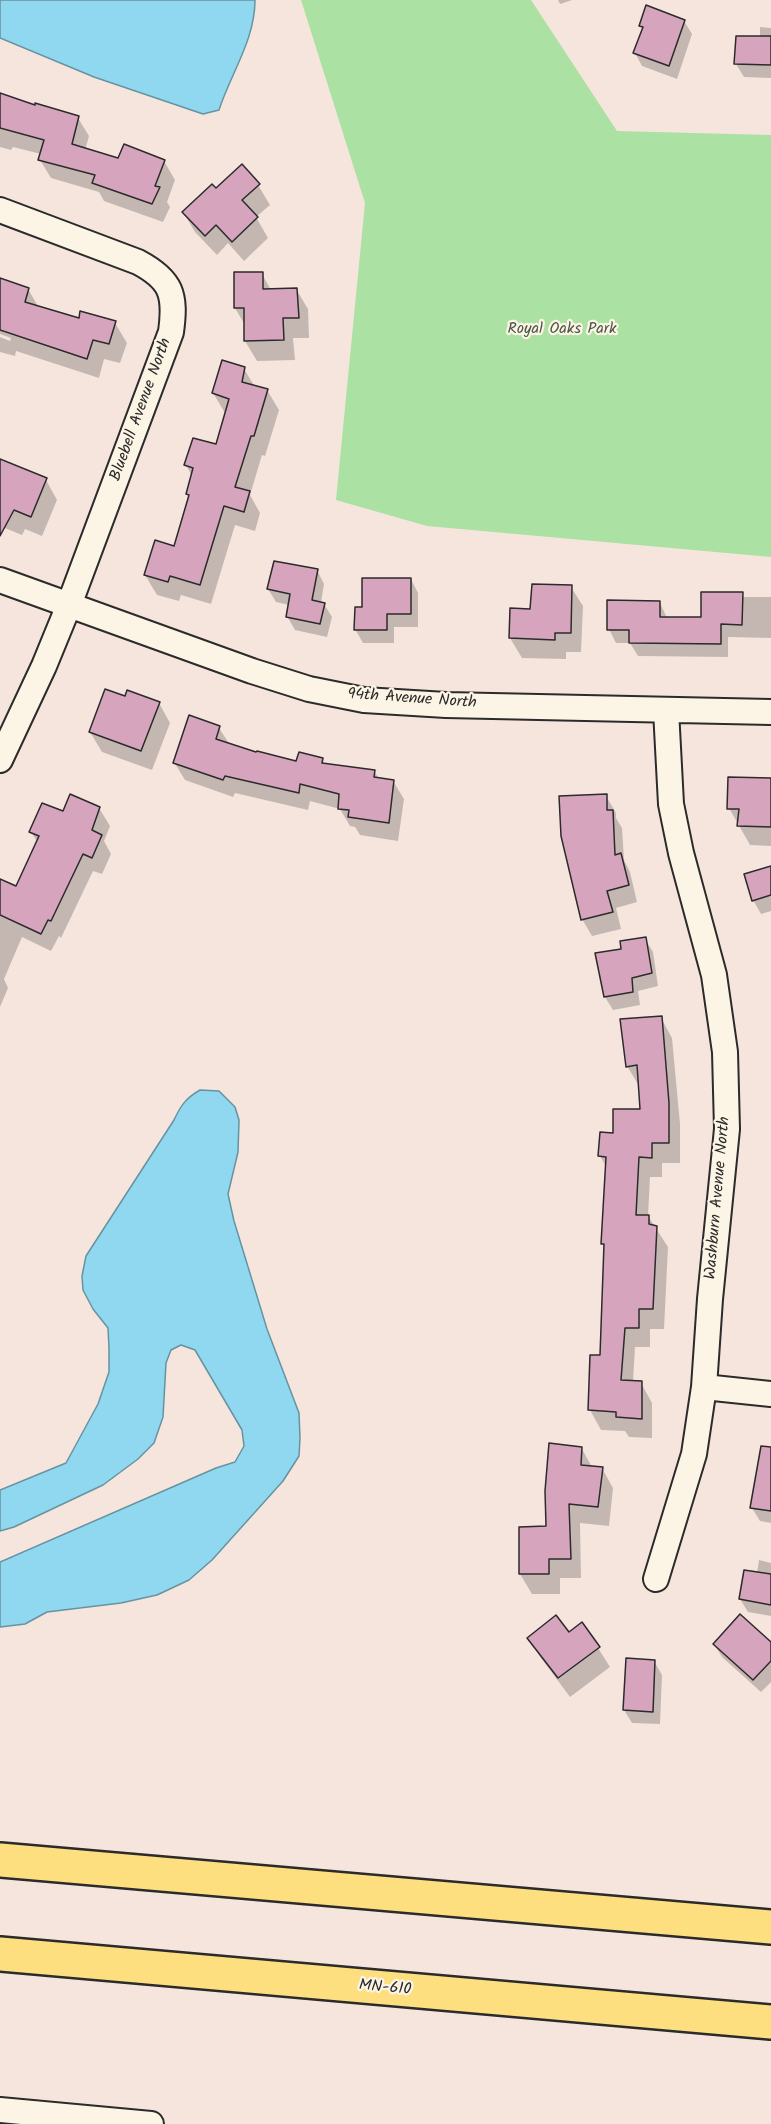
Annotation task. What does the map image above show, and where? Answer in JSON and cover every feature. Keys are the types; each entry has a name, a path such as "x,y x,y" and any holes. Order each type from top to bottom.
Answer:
{"highway":[{"path":"0,1860 771,1927"},
{"path":"371,1892 771,1913"},
{"name":"MN-610","path":"0,1954 771,2022"}],"street":[{"name":"Bluebell Avenue North","path":"0,210 138,261 157,272 169,288 174,311 171,332 69,605 44,666 0,760"},
{"name":"94th Avenue North","path":"0,580 252,671 309,689 364,700 446,705 771,712"},
{"name":"Washburn Avenue North","path":"656,1579 694,1454 704,1387 711,1288 727,1129 725,1052 714,975 681,853 671,804 666,710"},
{"path":"704,1387 771,1394"},
{"path":"0,2110 151,2124"}],"green space":[{"name":"Royal Oaks Park","path":"301,0 531,0 617,131 771,135 771,557 427,526 336,500 365,203"}],"water":[{"path":"0,0 255,0 247,43 219,110 203,114 94,77 0,38"},
{"path":"200,1090 219,1091 235,1107 239,1120 238,1152 228,1194 267,1329 299,1413 299,1456 283,1481 212,1560 189,1580 157,1595 121,1603 47,1612 25,1624 0,1627 0,1562 216,1468 235,1462 244,1446 242,1430 195,1350 181,1345 171,1350 166,1363 163,1417 154,1443 138,1459 103,1485 14,1527 0,1531 0,1490 66,1463 98,1404 109,1372 108,1328 93,1309 83,1290 82,1276 86,1256 182,1106 187,1099"}],"building":[{"path":"646,5 685,20 669,66 633,53 643,27 639,26"},
{"path":"736,36 771,36 771,65 734,64"},
{"path":"0,93 79,116 72,144 118,158 124,144 165,160 155,186 160,187 152,204 92,183 95,175 38,160 44,140 0,128"},
{"path":"242,164 260,184 242,200 258,217 232,242 216,225 205,236 182,212 212,184 216,188"},
{"path":"234,272 263,272 263,289 297,288 299,318 283,318 284,340 244,341 244,308 234,308"},
{"path":"0,278 29,288 25,302 79,318 80,311 116,321 109,344 93,340 87,359 0,330"},
{"path":"222,360 245,367 242,382 268,389 235,487 250,491 244,512 224,506 200,585 170,576 168,582 144,575 155,540 174,546 189,495 186,494 193,468 184,465 193,438 216,444 229,399 212,393"},
{"path":"0,459 47,478 31,517 14,510 0,536"},
{"path":"274,561 318,569 312,600 325,603 320,624 286,617 290,594 267,589"},
{"path":"362,578 411,578 411,614 387,614 387,630 354,630 355,607 362,607"},
{"path":"532,584 572,585 571,633 555,633 555,640 509,638 510,608 530,609"},
{"path":"701,592 743,592 742,625 721,624 721,644 629,643 629,630 607,630 607,600 660,601 660,617 701,617"},
{"path":"105,689 125,696 127,690 160,702 141,751 89,732"},
{"path":"189,715 220,726 216,739 256,752 296,761 299,752 323,758 322,763 375,770 374,777 394,780 389,823 348,817 349,810 338,809 339,794 300,784 299,793 225,776 223,780 173,763"},
{"path":"728,777 771,778 771,827 737,826 739,809 727,809"},
{"path":"70,794 100,807 92,830 102,835 92,858 83,854 51,921 48,920 41,934 0,915 0,879 16,886 39,836 29,832 42,803 63,811"},
{"path":"607,794 607,810 613,810 615,855 621,853 629,885 607,891 613,912 581,920 561,836 559,796"},
{"path":"771,866 771,895 752,901 744,874"},
{"path":"646,937 652,973 632,978 633,992 604,997 595,953 621,949 620,941"},
{"path":"662,1016 669,1103 669,1143 652,1143 652,1158 639,1157 636,1215 649,1215 649,1224 657,1226 653,1309 639,1309 639,1328 625,1328 621,1380 642,1381 642,1419 616,1417 616,1412 588,1410 590,1355 600,1355 604,1244 601,1244 606,1157 598,1156 600,1132 613,1133 613,1109 640,1109 637,1065 626,1067 620,1019"},
{"path":"549,1443 582,1447 581,1465 603,1467 598,1507 569,1504 571,1559 549,1559 549,1574 519,1574 519,1527 546,1526 545,1491"},
{"path":"761,1446 771,1447 771,1511 750,1508"},
{"path":"744,1570 771,1574 771,1605 739,1599"},
{"path":"740,1614 771,1642 771,1661 753,1680 713,1644"},
{"path":"556,1615 569,1632 582,1622 600,1647 558,1678 527,1638"},
{"path":"626,1658 655,1660 653,1712 623,1710"}]}
